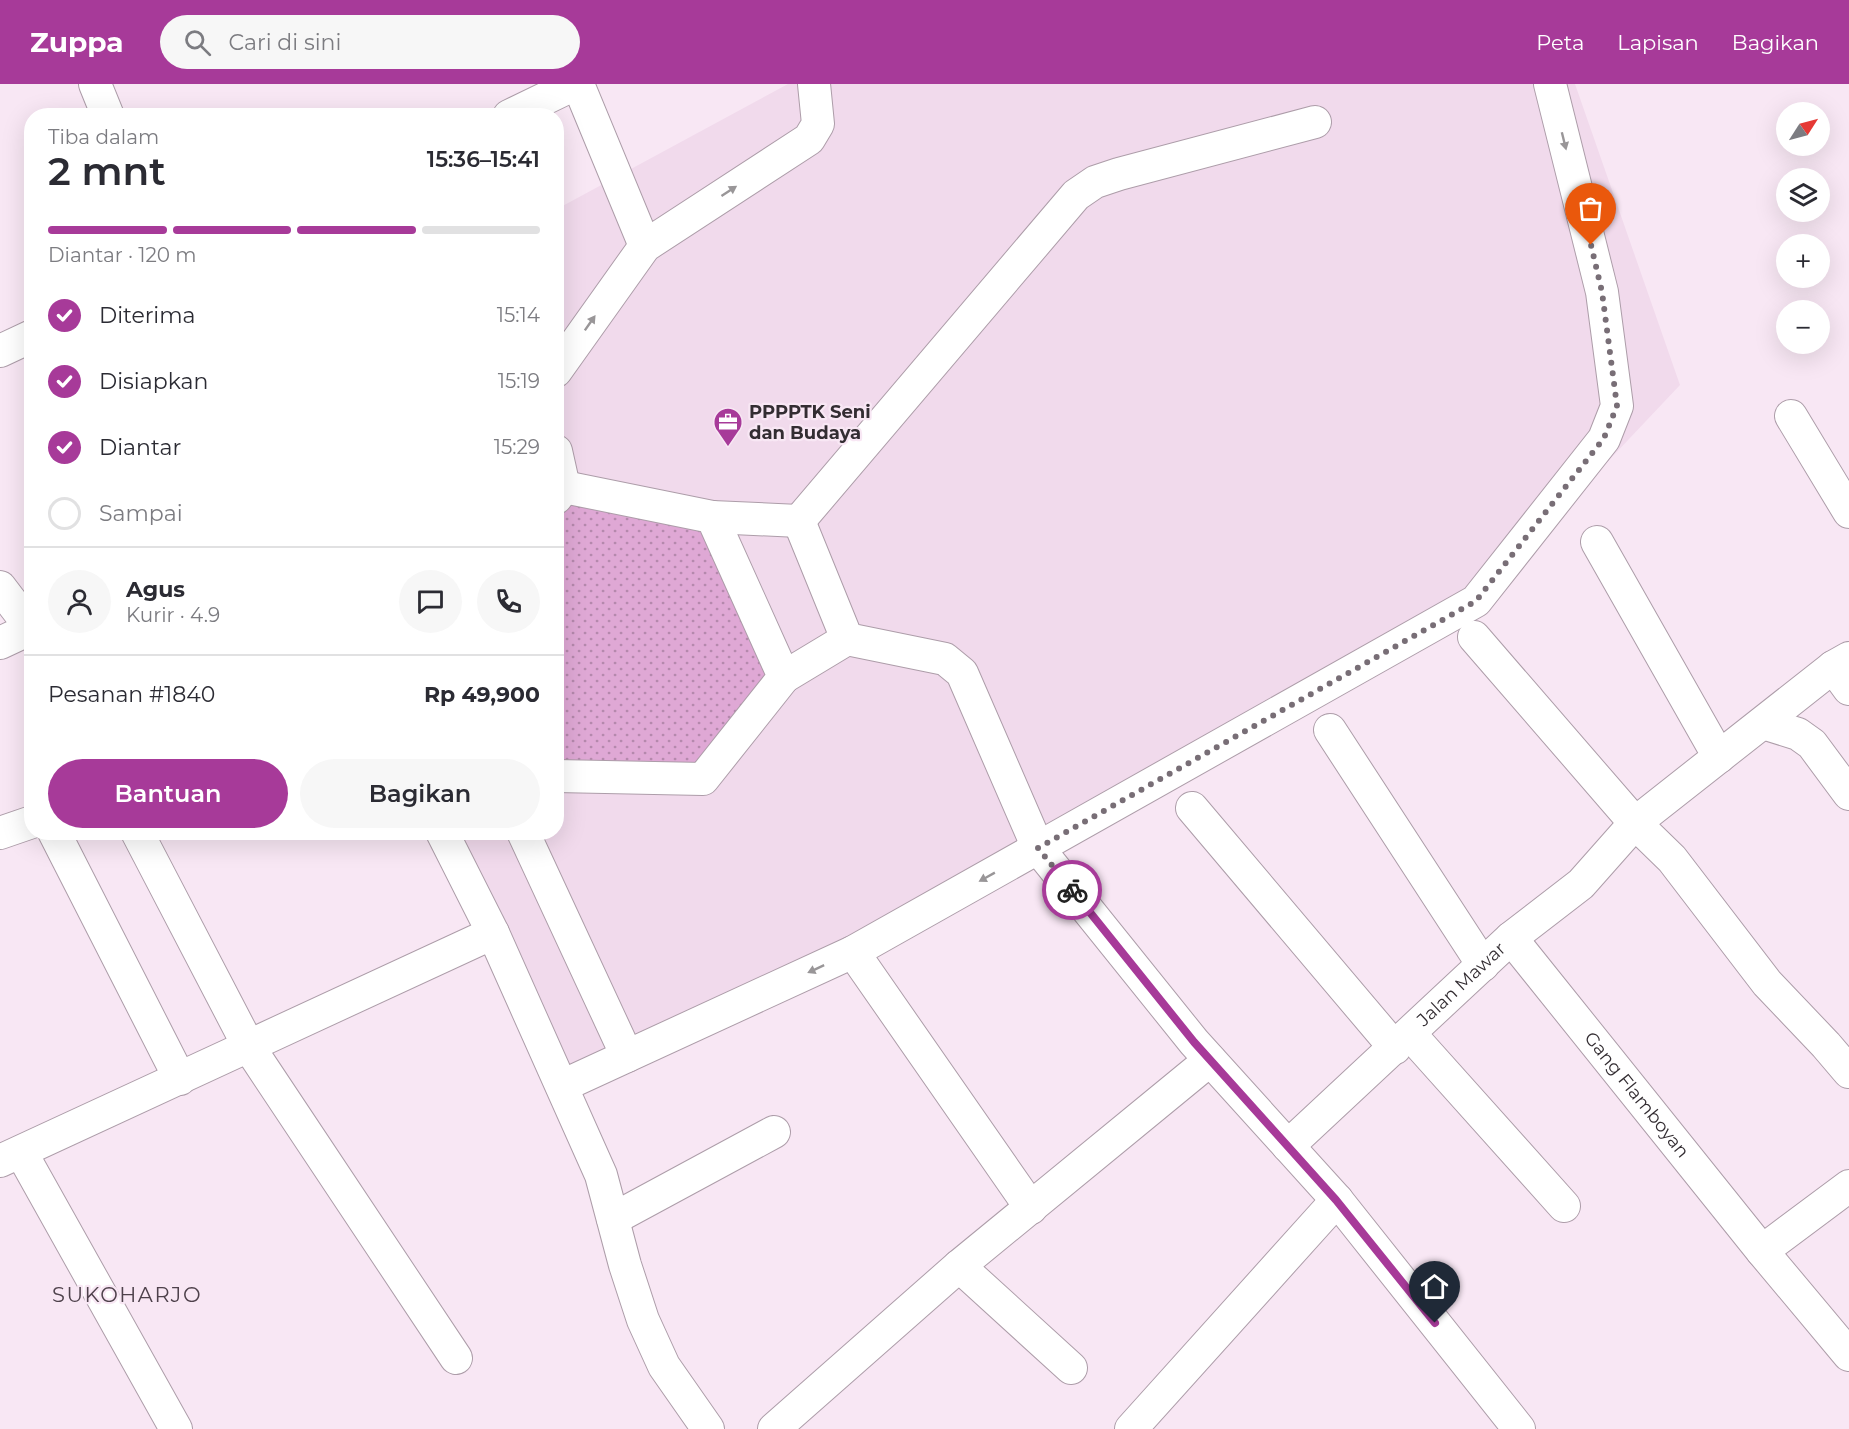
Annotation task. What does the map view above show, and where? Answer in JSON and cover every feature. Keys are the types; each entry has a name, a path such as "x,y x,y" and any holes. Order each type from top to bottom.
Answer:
{"street":[{"path":"95,84 105,108"},
{"path":"525,108 576,84 645,246"},
{"path":"564,360 645,246 809,139 818,124 814,84"},
{"path":"562,1086 853,952 1476,601 1604,438 1617,406 1602,292 1550,84"},
{"path":"799,521 1076,195 1095,182 1119,174 1315,122"},
{"path":"0,351 24,340"},
{"path":"1791,416 1849,512"},
{"path":"564,493 712,517 799,521"},
{"path":"712,517 783,677"},
{"path":"799,521 847,639"},
{"path":"1597,542 1719,757"},
{"path":"0,587 24,619"},
{"path":"0,643 24,631"},
{"path":"1474,637 1635,823 1672,859 1767,983 1849,1072"},
{"path":"564,776 703,779 783,677 847,639 945,659 962,673 1038,848 1210,1060 1336,1200 1519,1429"},
{"name":"Jalan Mawar","path":"1288,1146 1511,938 1581,884 1635,823 1763,723 1844,671"},
{"path":"1763,723 1798,734 1812,744 1849,794"},
{"path":"1330,730 1483,965"},
{"path":"1192,808 1403,1041 1564,1206"},
{"path":"0,833 24,825"},
{"path":"58,840 180,1079"},
{"path":"141,840 249,1047 456,1358"},
{"path":"446,840 493,933 601,1175 625,1265 643,1320 664,1366 708,1429"},
{"path":"527,840 627,1056"},
{"path":"176,1429 10,1156 493,933"},
{"name":"Gang Flamboyan","path":"1511,938 1762,1251 1849,1355"},
{"path":"853,952 1031,1208"},
{"path":"774,1429 959,1266 1210,1060"},
{"path":"613,1219 774,1132"},
{"path":"1762,1251 1849,1186"},
{"path":"1131,1429 1336,1200"},
{"path":"959,1266 1071,1368"}],"shaded area":[{"path":"788,84 1575,84 1680,385 1476,601 853,952 562,1086 445,840 564,840 564,205"},
{"path":"564,499 712,517 784,677 703,779 564,776"}],"way so far":[{"path":"1072,890 1038,848 1476,601 1604,438 1617,406 1602,292 1591,245"}],"place":[{"name":"PPPPTK Seni dan Budaya","path":"728,448"}],"district":[{"name":"SUKOHARJO","path":"127,1295"}],"route":[{"path":"1072,890 1194,1042 1336,1200 1435,1323"}]}
